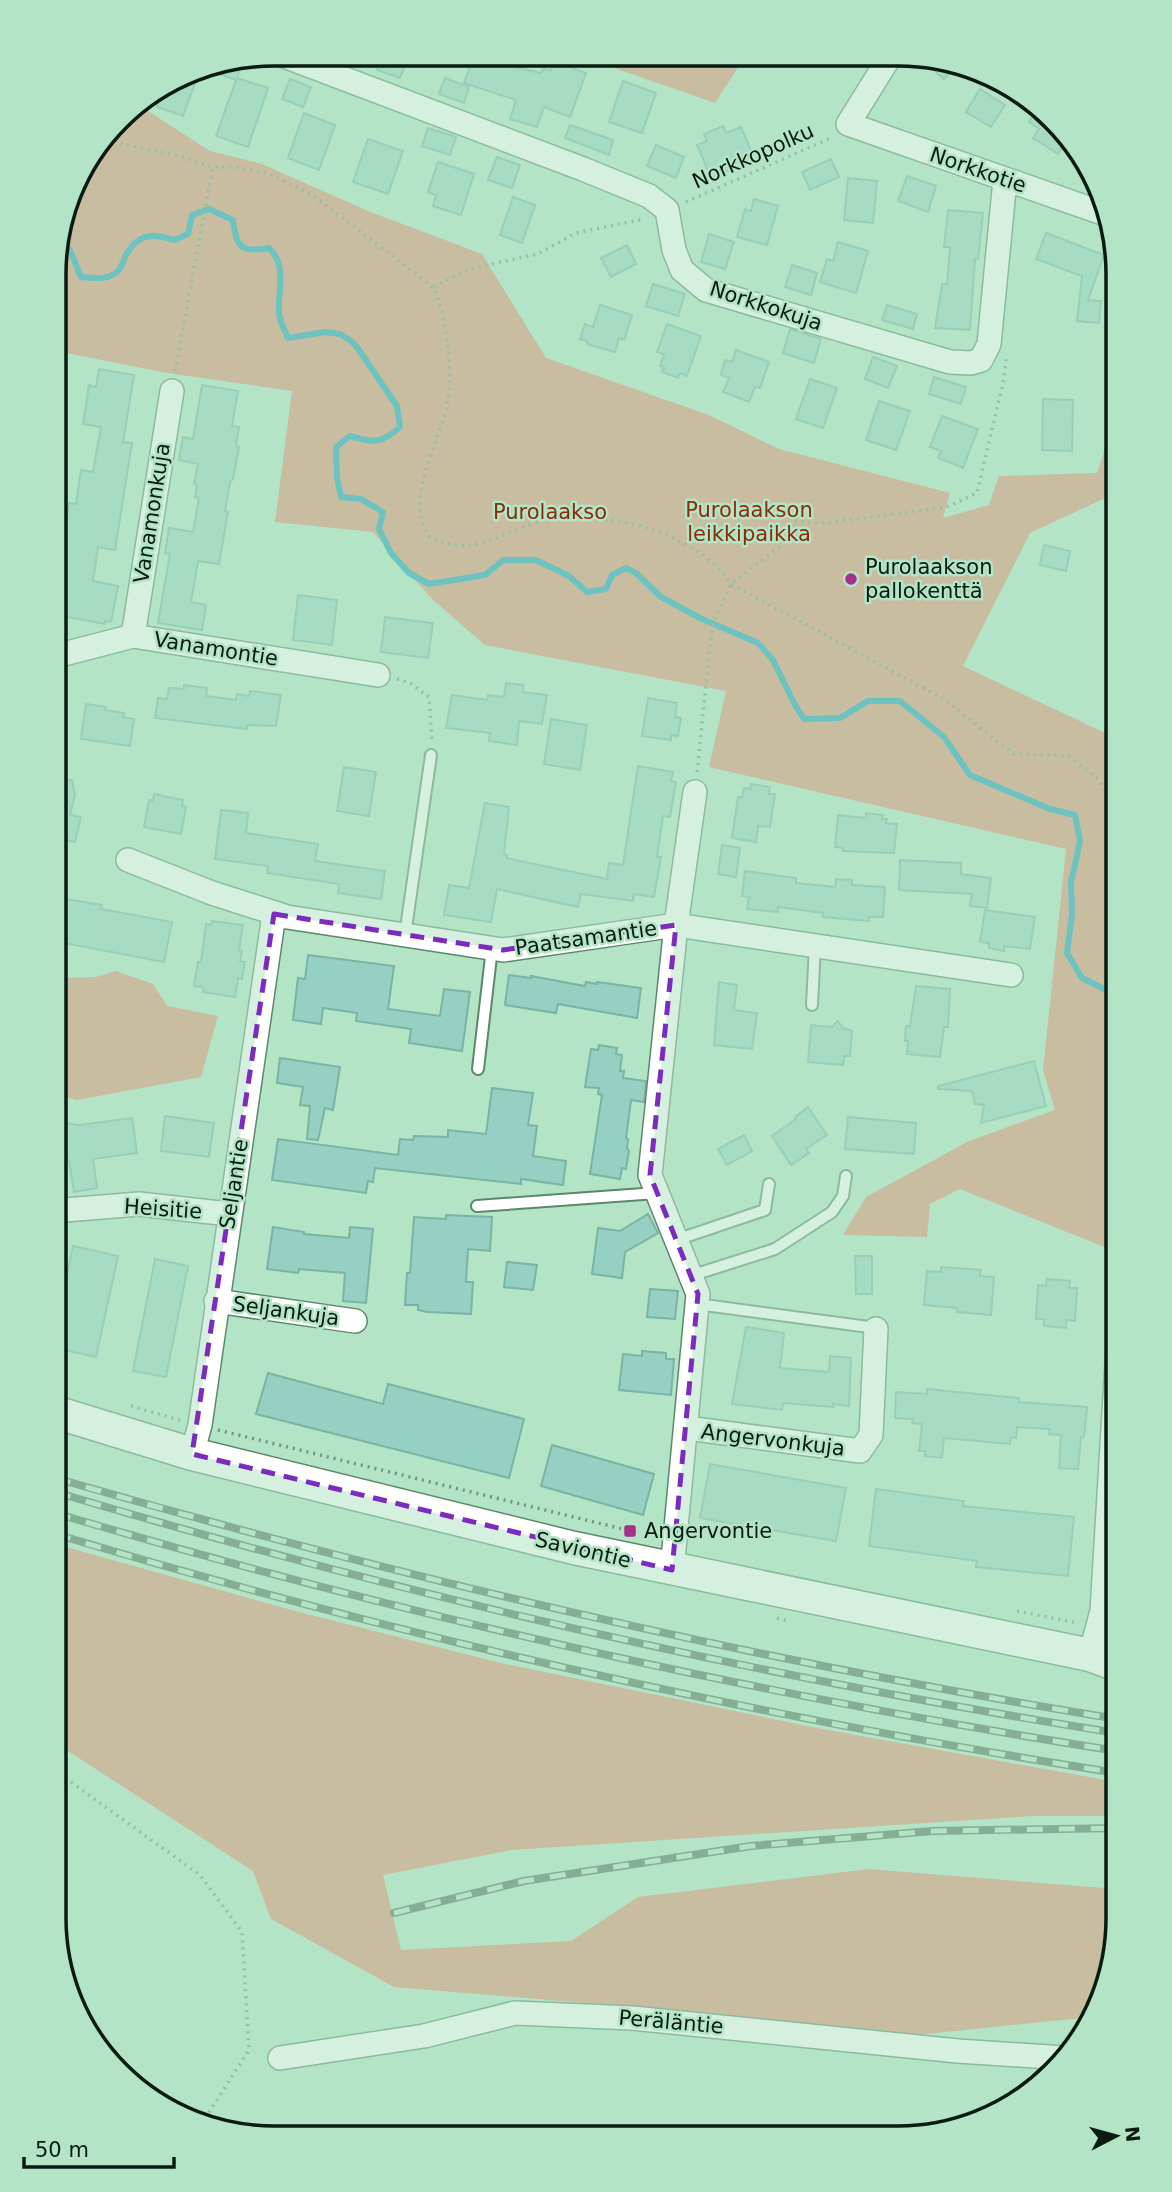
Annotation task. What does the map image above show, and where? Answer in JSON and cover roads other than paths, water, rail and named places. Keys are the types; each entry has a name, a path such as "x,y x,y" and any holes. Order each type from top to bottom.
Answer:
{"main road":[{"name":"Saviontie","path":"66,1414 196,1440 561,1545 674,1556 1102,1649"}],"street":[{"name":"Norkkotie","path":"884,66 848,124 1095,211"},
{"name":"Norkkokuja","path":"313,67 572,164 649,196 667,210 674,250 682,270 706,290 950,362 971,363 981,360 989,344 1005,180"},
{"name":"Vanamonkuja","path":"133,636 172,391"},
{"name":"Vanamontie","path":"66,653 133,636 378,675"},
{"path":"674,1556 698,1294 650,1175 677,925 695,792"},
{"name":"Paatsamantie","path":"128,860 274,914 503,950 677,925 1011,975"},
{"name":"Seljantie","path":"196,1440 274,914"},
{"name":"Heisitie","path":"66,1210 139,1204 229,1214"},
{"name":"Seljankuja","path":"216,1301 355,1321"},
{"name":"Angervonkuja","path":"687,1428 860,1451 871,1434 873,1328"},
{"path":"1102,1649 1105,1592"},
{"name":"Peräläntie","path":"280,2058 424,2036 514,2013 632,2018 958,2051 1052,2057"}],"lane":[{"path":"405,935 431,755"},
{"path":"812,1005 815,946"},
{"path":"478,1069 492,948"},
{"path":"691,1276 775,1249 832,1212 843,1196 846,1176"},
{"path":"676,1240 765,1210 769,1184"},
{"path":"477,1206 657,1193"},
{"path":"697,1304 873,1328"}],"waterway":[{"path":"68,250 81,277 106,277 119,270 136,242 153,236 174,240 188,234 192,215 209,209 233,220 236,237 242,246 252,250 269,248 275,254 280,269 279,315 288,338 325,332 340,334 350,340 397,406 400,427 388,437 371,441 350,436 336,447 337,477 341,497 361,499 383,512 379,529 391,553 409,573 429,584 485,575 503,560 536,560 569,576 587,592 606,589 612,575 626,568 636,573 661,597 700,618 758,643 773,660 804,719 840,718 868,701 900,701 944,737 970,775 1050,809 1075,815 1080,841 1071,883 1072,914 1067,953 1082,978 1106,990"}],"railway":[{"path":"66,1481 318,1550 582,1615 849,1671 1105,1717"},
{"path":"66,1495 317,1565 582,1630 849,1686 1105,1731"},
{"path":"66,1516 317,1586 582,1650 849,1705 1105,1749"},
{"path":"66,1537 317,1607 582,1672 849,1727 1105,1771"},
{"path":"394,1913 524,1881 751,1846 933,1831 1105,1828"}],"place":[{"name":"Purolaakson pallokenttä","path":"851,579"},
{"name":"Angervontie","path":"630,1531"}],"park label":[{"name":"Purolaakso","path":"550,512"},
{"name":"Purolaakson leikkipaikka","path":"749,522"}]}
